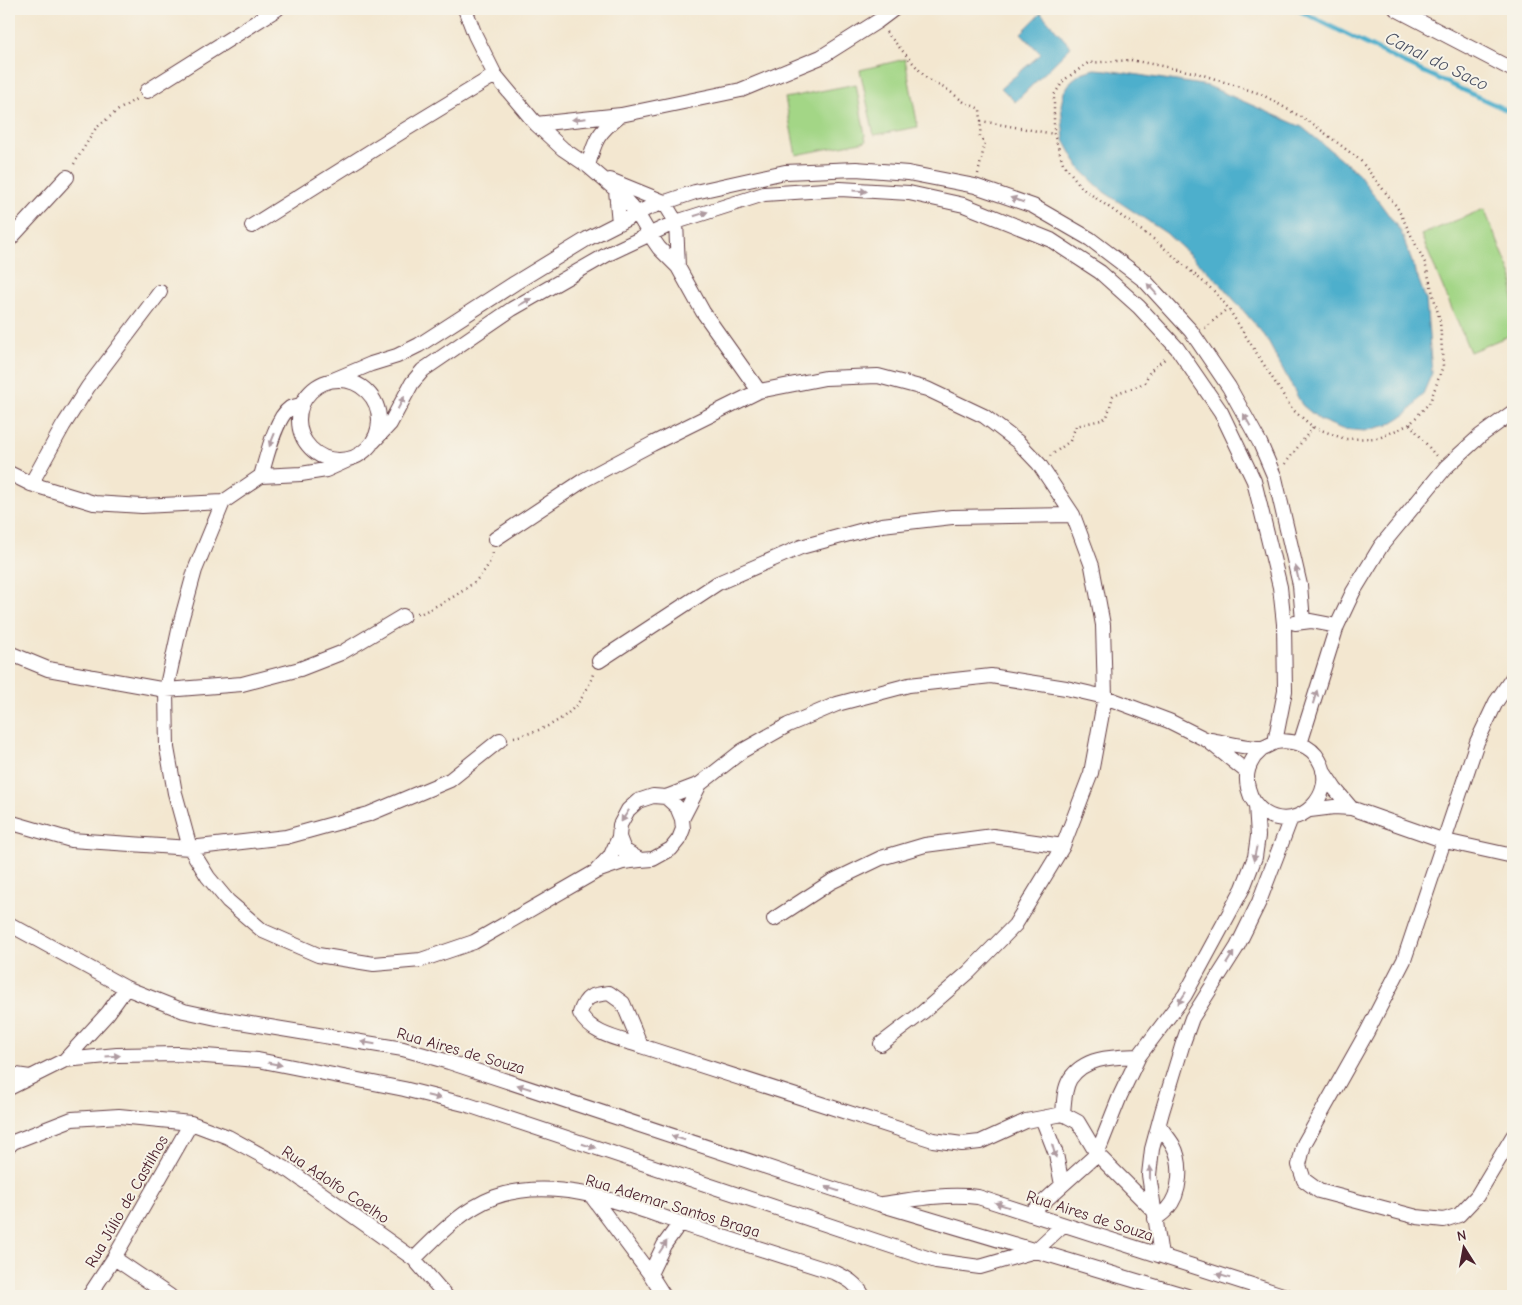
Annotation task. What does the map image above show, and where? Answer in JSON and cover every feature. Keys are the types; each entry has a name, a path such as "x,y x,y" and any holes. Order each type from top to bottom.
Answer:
{"street":[{"path":"148,91 277,9"},
{"path":"465,9 474,35 495,75 536,124 563,150 588,166 616,190 637,213 659,248 678,267 703,312 759,391"},
{"path":"536,124 621,115 741,90 820,57 894,9"},
{"path":"1396,9 1513,70"},
{"path":"252,226 495,75"},
{"path":"588,166 596,138 605,127 621,115"},
{"path":"352,458 339,460 326,458 314,452 305,443 300,431 298,417 301,405 314,388 371,364 397,356 419,345 587,239 637,213 695,192 785,172 856,169 908,173 975,186 1033,206 1090,239 1145,281 1194,337 1229,387 1260,443 1275,478 1300,585 1303,621"},
{"path":"600,176 664,202 676,222 678,267"},
{"path":"9,240 67,177"},
{"path":"616,190 619,223"},
{"path":"9,473 31,484 94,503 142,506 223,502 261,476 301,474 326,470 364,452 390,424 412,383 423,370 512,309 608,254 676,222 764,194 840,190 910,193 964,206 1051,240 1100,272 1139,308 1176,349 1221,412 1254,482 1280,588 1284,624 1285,691 1269,745 1253,759 1247,772 1248,790 1256,805 1266,814 1278,818 1291,818 1310,810 1319,799 1324,786 1324,772"},
{"path":"31,484 63,426 88,387 160,292"},
{"path":"495,539 584,480 759,391 825,378 878,376 928,389 984,416 1018,442 1039,464 1073,515 1092,566 1103,625 1105,697 1091,773 1063,846 1016,925 969,972 923,1012 881,1044"},
{"path":"333,380 346,380 358,385 369,393 376,404 379,417 378,430 373,442"},
{"path":"261,476 270,443 282,417 290,408 301,405"},
{"path":"1300,744 1337,626 1353,592 1381,546 1446,467 1480,436 1513,412"},
{"path":"223,502 195,570 181,621 166,690 167,748 175,793 190,848 208,877 228,900 263,931 318,955 374,964 421,960 474,942 597,871 623,862 653,859 670,849 679,839 683,830 682,819 677,808 666,797"},
{"path":"599,662 718,583 801,547 882,525 952,517 1073,515"},
{"path":"9,654 48,669 166,690 242,684 300,669 341,653 403,616"},
{"path":"1284,624 1303,621 1337,626"},
{"path":"597,871 611,855 619,837 620,825 628,810 638,801 653,796 666,797 700,784 742,751 788,725 837,704 909,684 991,676 1066,688 1105,697 1169,721 1207,740 1247,772"},
{"path":"1513,677 1496,702 1477,742 1404,960 1367,1032 1304,1144 1299,1165 1304,1180 1319,1191 1417,1217 1444,1220 1459,1215 1477,1196 1513,1136"},
{"path":"9,822 71,840 190,848 286,837 369,814 450,780 500,740"},
{"path":"1207,740 1269,745 1287,741 1300,744 1311,750 1319,760 1335,789 1351,808"},
{"path":"682,819 700,784"},
{"path":"1030,1214 1097,1154 1120,1096 1139,1056 1185,995 1243,888 1255,857 1258,836 1256,805"},
{"path":"1310,810 1334,807 1351,808 1445,840 1513,856"},
{"path":"1161,1256 1149,1175 1152,1150 1183,1043 1192,1018 1237,947 1259,902 1291,818"},
{"path":"774,919 832,882 881,858 926,845 993,836 1063,846"},
{"path":"619,837 624,850 640,860"},
{"name":"Rua Aires de Souza","path":"9,924 126,988 184,1011 403,1049 449,1062 878,1204 1187,1296"},
{"path":"65,1060 108,1013 126,988"},
{"path":"641,1046 623,1003 609,993 594,995 584,1002 580,1013 584,1022 598,1031 641,1046 933,1140 962,1144 980,1142 1026,1121 1063,1114 1078,1122 1097,1154 1154,1214"},
{"path":"9,1088 65,1060 179,1054 268,1062 404,1089 468,1105 936,1261 980,1267 1035,1251 1063,1225"},
{"path":"1063,1114 1065,1092 1070,1079 1080,1068 1096,1060 1139,1056"},
{"path":"9,1074 30,1077"},
{"name":"Rua Adolfo Coelho","path":"9,1146 13,1142 72,1119 119,1116 191,1123 228,1137 290,1170 414,1259 446,1296"},
{"path":"1042,1118 1056,1154 1062,1185"},
{"name":"Rua Júlio de Castilhos","path":"90,1296 114,1258 191,1123"},
{"path":"1154,1214 1167,1210 1175,1196 1179,1180 1178,1162 1174,1146 1159,1125"},
{"name":"Rua Ademar Santos Braga","path":"414,1259 445,1229 468,1211 496,1197 535,1189 590,1194 836,1273 850,1280 863,1296"},
{"path":"590,1194 650,1274 664,1296"},
{"name":"Rua Aires de Souza","path":"878,1204 960,1195 978,1197 1286,1296"},
{"path":"650,1274 664,1245 680,1223"},
{"path":"114,1258 170,1296"}],"path":[{"path":"878,21 897,46 928,80 948,90 964,102 980,108 980,136 985,143 975,186"},
{"path":"1131,60 1197,73 1261,94 1313,124 1360,160 1397,208 1425,262 1440,321 1443,366 1430,402 1410,424 1379,438 1345,438 1313,427 1292,409 1228,308 1215,292 1156,241 1082,188 1063,163 1054,134 1054,95 1064,80 1088,63 1131,60"},
{"path":"67,177 96,128 117,111 148,91"},
{"path":"981,121 1054,134"},
{"path":"1194,337 1228,308"},
{"path":"1039,464 1070,441 1076,426 1108,417 1114,396 1145,382 1150,371 1176,349"},
{"path":"1410,424 1446,467"},
{"path":"1275,478 1313,427"},
{"path":"403,616 422,612 460,594 487,569 493,555 495,539"},
{"path":"500,740 530,734 553,723 572,709 585,694 599,662"}],"green space":[{"path":"905,59 918,127 874,135 860,70"},
{"path":"856,84 866,141 796,155 785,98"},
{"path":"1484,209 1513,278 1513,334 1470,352 1421,235"}],"water":[{"path":"1041,13 1071,47 1015,102 1001,88 1041,54 1021,33"},
{"path":"1094,69 1208,86 1302,127 1358,173 1401,232 1426,300 1432,373 1423,394 1408,413 1388,425 1365,431 1342,429 1320,420 1302,405 1265,336 1217,280 1166,233 1104,192 1080,169 1064,140 1061,105 1064,92 1071,81 1081,73"}],"waterway":[{"name":"Canal do Saco","path":"1296,9 1402,62 1513,113"}]}
